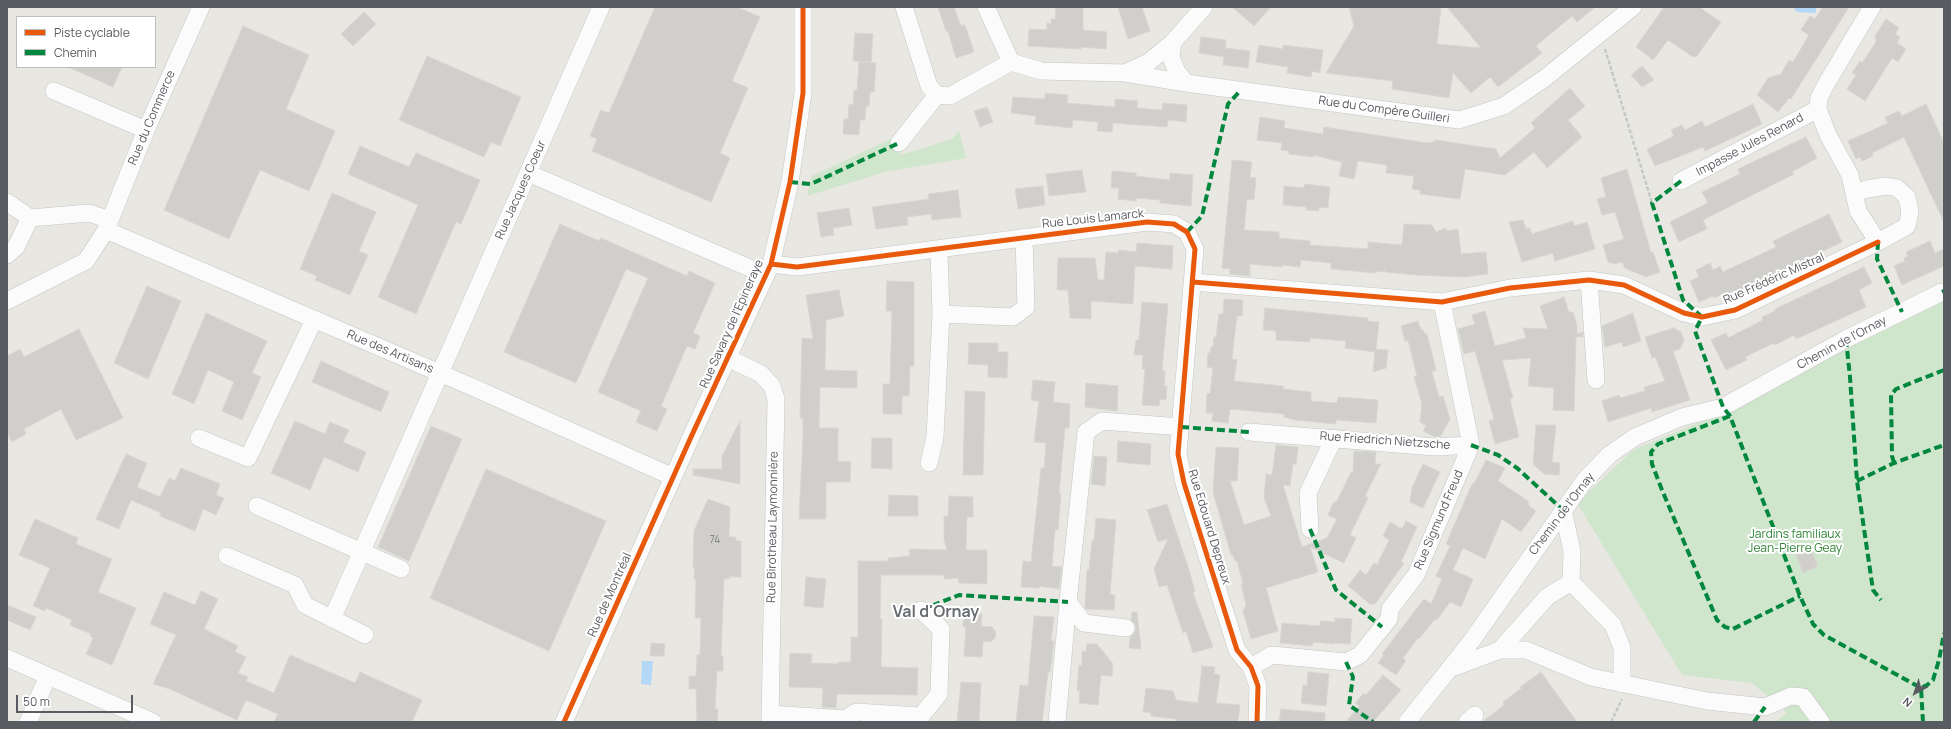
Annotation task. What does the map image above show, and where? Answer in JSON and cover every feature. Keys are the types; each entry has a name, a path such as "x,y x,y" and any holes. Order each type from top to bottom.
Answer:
{"street":[{"name":"Rue du Commerce","path":"7,301 86,261 108,225 146,130 201,7"},
{"name":"Rue Jacques Coeur","path":"332,618 601,7"},
{"name":"Rue Savary de l'Epineraye","path":"673,477 768,270 790,182 803,93 803,7"},
{"path":"904,7 929,86 937,95 950,96 1011,62 986,7"},
{"path":"1125,73 1148,62 1173,42 1204,7"},
{"name":"Rue du Compère Guilleri","path":"1011,62 1041,70 1125,73 1186,83 1459,120 1504,106 1545,78 1633,7"},
{"path":"1855,193 1867,189 1886,186 1897,188 1907,197 1910,212 1907,226 1878,242 1858,211 1850,175 1828,134 1818,110 1819,98 1825,86 1872,7"},
{"path":"1173,42 1171,57 1177,72 1186,83"},
{"path":"54,91 146,130"},
{"path":"899,143 937,95"},
{"name":"Impasse Jules Renard","path":"1681,181 1818,110"},
{"name":"Rue Louis Lamarck","path":"528,173 768,270 939,250 1024,237 1147,222 1174,224 1187,232 1196,250 1193,282"},
{"path":"7,202 30,218 16,247 7,256"},
{"name":"Rue des Artisans","path":"30,218 89,213 108,225 314,320 673,477"},
{"path":"941,314 1013,317 1026,307 1024,237"},
{"name":"Rue Frédéric Mistral","path":"1442,302 1510,288 1589,280 1624,285 1684,313 1702,317 1735,310 1878,242"},
{"path":"929,463 935,437 941,314 939,250"},
{"path":"1589,280 1596,380"},
{"path":"1193,282 1442,302 1471,445"},
{"name":"Rue Edouard Depreux","path":"1193,282 1178,454 1184,483 1237,650 1251,667 1258,686 1257,722"},
{"name":"Chemin de l'Ornay","path":"1408,722 1447,670 1470,643 1585,480 1609,455 1635,437 1682,417 1722,408 1846,339 1942,292 1944,294"},
{"path":"199,438 248,458 314,320"},
{"name":"Rue Birotheau Laymonnière","path":"728,358 761,374 772,386 776,399 770,718"},
{"path":"1057,722 1086,432 1102,421 1181,427"},
{"name":"Rue Friedrich Nietzsche","path":"1249,432 1435,447 1471,445"},
{"path":"1310,529 1308,493 1334,438"},
{"name":"Rue Sigmund Freud","path":"1251,667 1272,655 1346,662 1360,655 1388,619 1390,609 1416,575 1471,445"},
{"name":"Rue de Montréal","path":"564,722 673,477"},
{"path":"257,506 401,569"},
{"path":"1563,510 1572,551 1571,582 1613,625 1622,648 1624,684"},
{"path":"227,556 295,585 305,605 365,635"},
{"path":"1500,650 1547,597 1571,582"},
{"path":"1068,602 1084,623 1126,628"},
{"path":"770,718 846,719 856,712 921,716 939,694 941,629 921,610"},
{"path":"1447,670 1500,650 1526,650 1591,677 1706,701 1765,707 1791,696 1803,697 1821,722"},
{"path":"7,658 153,722"},
{"path":"28,722 48,676"}],"path":[{"path":"1600,34 1652,203"},
{"path":"1611,722 1620,705 1624,684"}],"green space":[{"path":"959,131 966,158 888,171 807,196 812,176 895,137 901,155 952,139"},
{"name":"Jardins familiaux Jean-Pierre Geay","path":"1944,292 1944,722 1775,722 1787,713 1752,683 1682,675 1577,503 1633,450 1724,412"}],"water":[{"path":"1793,7 1816,7 1816,13 1797,12"},
{"path":"642,661 653,661 651,685 641,684"}],"building":[{"path":"655,7 737,7 760,17 732,81 748,88 720,153 730,158 711,202 592,151 597,139 590,136 601,110 609,113"},
{"path":"938,7 954,7 961,26 965,25 974,52 956,58 948,31 946,31"},
{"path":"1056,7 1083,7 1083,30 1107,32 1106,49 1028,46 1029,29 1047,30 1047,23 1051,24 1051,19 1055,19"},
{"path":"1118,7 1142,7 1150,31 1128,39"},
{"path":"1232,7 1271,7 1254,26"},
{"path":"1349,7 1441,7 1437,44 1481,48 1447,7 1595,7 1577,22 1572,16 1536,46 1542,53 1498,87 1490,77 1471,93 1453,73 1449,98 1392,89 1393,81 1326,73 1354,26"},
{"path":"1664,7 1699,7 1721,22 1697,56 1693,57 1668,40 1653,60 1636,47"},
{"path":"1823,7 1849,7 1791,99 1789,98 1778,112 1757,95 1768,78 1781,74 1789,60 1793,62 1809,35 1801,30 1810,16 1815,19"},
{"path":"364,12 376,24 353,46 341,34"},
{"path":"1886,19 1899,28 1895,34 1900,37 1897,43 1906,49 1898,62 1892,58 1865,101 1847,89 1856,75 1852,73 1860,61 1862,63 1876,42 1875,36"},
{"path":"243,26 309,55 286,109 335,131 309,191 260,170 229,239 164,210"},
{"path":"855,33 873,34 871,62 853,61"},
{"path":"1201,37 1226,40 1225,48 1250,51 1248,68 1223,65 1224,57 1199,53"},
{"path":"1259,45 1283,49 1283,45 1323,50 1320,73 1312,71 1311,77 1287,73 1288,67 1256,62"},
{"path":"427,56 521,97 500,146 491,142 484,157 399,120"},
{"path":"859,62 876,63 874,92 870,92 869,106 866,106 865,120 860,120 859,135 843,134 844,119 848,119 849,104 853,105 854,90 857,91"},
{"path":"1642,66 1654,80 1642,87 1631,75"},
{"path":"70,68 122,68 113,87"},
{"path":"1570,88 1585,106 1568,120 1582,137 1547,168 1534,152 1505,175 1465,169 1460,199 1420,194 1420,190 1412,189 1414,176 1386,173 1387,165 1358,161 1354,179 1339,176 1342,162 1313,155 1313,157 1289,154 1289,151 1281,150 1282,143 1257,140 1260,117 1285,121 1284,128 1323,134 1324,127 1427,143 1434,142 1435,140 1496,149 1500,158 1535,128 1531,123"},
{"path":"1045,93 1068,95 1067,103 1115,107 1115,99 1138,101 1137,108 1162,110 1163,103 1187,105 1186,122 1168,120 1167,127 1113,123 1112,132 1097,131 1098,122 1073,120 1072,128 1035,124 1036,116 1011,113 1013,97 1045,99"},
{"path":"1753,104 1762,124 1705,151 1703,147 1655,166 1647,149 1674,136 1671,130 1682,125 1685,130 1702,121 1705,127"},
{"path":"1926,104 1944,143 1944,222 1904,137 1872,153 1873,156 1862,161 1860,157 1856,159 1848,141 1888,123 1885,117 1899,111 1902,116"},
{"path":"987,107 993,122 980,127 974,111"},
{"path":"1806,137 1817,158 1792,172 1794,174 1703,220 1707,229 1679,242 1670,222 1708,203 1702,192 1740,174 1738,169"},
{"path":"360,146 409,167 416,153 480,180 461,224 456,222 416,314 378,297 418,205 348,174"},
{"path":"1232,160 1252,162 1250,177 1256,178 1254,200 1247,199 1244,230 1279,232 1279,238 1310,241 1310,245 1368,249 1368,242 1402,245 1404,224 1432,225 1436,232 1446,228 1446,231 1458,229 1461,254 1486,252 1488,274 1464,277 1416,275 1385,272 1384,268 1384,272 1375,271 1375,273 1331,269 1331,263 1301,260 1300,267 1250,264 1250,276 1230,274 1230,269 1222,268"},
{"path":"1627,169 1651,253 1653,252 1660,272 1646,277 1625,268 1622,262 1615,264 1608,262 1603,245 1624,239 1615,212 1602,215 1597,199 1606,197 1601,178"},
{"path":"1082,170 1086,192 1049,196 1046,174"},
{"path":"1112,171 1136,173 1136,176 1170,180 1170,173 1193,175 1191,206 1160,203 1160,200 1136,198 1136,201 1118,199 1119,188 1111,188"},
{"path":"1305,184 1330,187 1328,208 1319,207 1319,211 1306,210 1306,207 1283,205 1284,186 1304,188"},
{"path":"1043,186 1045,205 1018,209 1015,189"},
{"path":"958,190 961,217 932,220 931,214 907,217 908,225 876,229 872,207 929,199 928,194"},
{"path":"332,193 376,212 359,251 368,255 350,295 315,280 317,276 300,269"},
{"path":"849,208 852,225 833,228 834,235 821,237 817,213"},
{"path":"1829,214 1842,242 1726,297 1724,293 1714,298 1713,296 1699,302 1690,281 1699,277 1696,270 1710,263 1713,270 1720,266 1723,272 1776,247 1773,241"},
{"path":"1523,220 1526,229 1530,228 1532,234 1573,221 1574,226 1587,222 1595,249 1555,261 1553,253 1522,262 1509,222"},
{"path":"560,224 599,241 601,238 687,276 689,271 715,283 693,333 700,336 695,349 687,346 661,406 667,409 657,431 636,422 641,411 598,392 648,278 626,269 576,383 504,352"},
{"path":"1930,241 1935,253 1944,249 1944,266 1902,285 1894,266 1905,261 1904,258 1908,256 1906,252"},
{"path":"1137,243 1173,246 1172,269 1135,266 1133,304 1091,301 1091,319 1070,318 1068,290 1057,290 1058,258 1095,258 1098,280 1104,280 1106,252 1118,253 1119,250 1136,252"},
{"path":"1864,267 1872,283 1859,290 1866,307 1796,339 1794,335 1775,345 1774,343 1745,357 1747,360 1726,370 1711,340 1726,333 1728,338 1763,320 1762,317 1775,311 1775,309"},
{"path":"887,281 914,282 914,366 910,366 909,396 902,396 902,414 883,414 883,384 890,384 892,311 886,311"},
{"path":"147,286 181,301 148,379 114,363"},
{"path":"839,290 844,316 826,320 825,370 857,371 857,388 820,387 819,428 838,428 838,461 851,462 850,482 826,482 826,519 799,519 803,437 803,418 800,418 802,338 813,339 806,295"},
{"path":"1564,297 1569,312 1573,312 1577,326 1577,334 1583,332 1583,337 1576,337 1574,411 1553,410 1554,388 1528,386 1531,358 1502,360 1513,398 1510,399 1519,437 1495,444 1489,421 1494,419 1475,351 1464,354 1458,329 1475,324 1472,315 1485,311 1495,346 1526,338 1523,328 1548,329 1540,306"},
{"path":"1224,299 1243,300 1242,316 1237,316 1232,359 1237,360 1234,381 1283,386 1283,389 1311,392 1311,401 1337,403 1338,397 1378,400 1376,423 1336,420 1336,424 1295,420 1284,417 1284,414 1230,409 1228,423 1212,421 1213,413 1206,413 1207,393 1210,394 1213,368 1207,367 1208,353 1210,353 1211,347 1213,347 1214,337 1216,337 1219,314 1223,314"},
{"path":"1142,302 1168,304 1162,371 1165,371 1164,386 1167,386 1166,400 1160,399 1159,406 1142,405 1145,369 1142,369 1143,355 1134,355 1136,340 1139,340"},
{"path":"1265,308 1368,318 1368,321 1379,322 1376,349 1388,350 1386,368 1373,372 1375,352 1345,348 1346,341 1310,338 1310,342 1276,340 1276,331 1263,330"},
{"path":"206,313 267,341 252,373 261,377 242,420 222,411 234,382 208,370 194,404 172,394"},
{"path":"1633,313 1641,341 1623,347 1622,342 1605,347 1602,326"},
{"path":"1418,321 1421,330 1427,334 1436,370 1432,372 1439,397 1443,396 1450,419 1440,437 1435,437 1423,431 1426,426 1420,422 1422,404 1414,377 1417,376 1408,340 1405,341 1401,326"},
{"path":"1674,328 1681,332 1684,341 1680,349 1673,351 1690,400 1652,412 1651,408 1608,422 1602,401 1619,395 1620,398 1645,391 1644,387 1665,381 1655,357 1652,358 1645,337"},
{"path":"79,329 123,418 76,440 61,409 24,429 26,434 12,442 7,432 7,356 20,349 24,357"},
{"path":"969,343 998,343 998,352 1008,352 1007,378 988,377 988,365 968,364"},
{"path":"321,361 389,392 381,412 312,382"},
{"path":"1033,380 1055,382 1053,402 1070,404 1069,428 1065,428 1059,493 1061,493 1058,530 1055,529 1052,566 1062,567 1059,589 1039,586 1039,588 1021,587 1023,561 1031,562 1041,468 1044,468 1046,443 1034,442 1039,401 1031,400"},
{"path":"1086,383 1118,386 1117,411 1085,407"},
{"path":"965,391 985,392 983,475 963,475"},
{"path":"295,421 325,434 330,422 349,430 343,442 366,452 358,472 324,457 310,490 271,473"},
{"path":"740,421 740,484 693,475 693,469 722,469 722,456"},
{"path":"1536,425 1556,425 1552,462 1560,463 1559,475 1544,474 1533,464"},
{"path":"431,426 462,439 409,561 378,547"},
{"path":"872,438 892,438 892,469 871,468"},
{"path":"1118,441 1151,444 1150,465 1117,462"},
{"path":"1276,445 1298,447 1296,464 1293,464 1290,486 1283,485 1302,547 1327,538 1337,519 1328,515 1333,503 1337,501 1351,472 1353,472 1354,451 1376,452 1375,464 1381,464 1365,496 1368,498 1350,535 1356,538 1344,563 1310,547 1318,572 1266,588 1278,631 1251,639 1243,611 1246,604 1241,585 1243,584 1237,561 1235,561 1233,555 1231,555 1213,492 1216,447 1239,448 1237,481 1230,481 1244,525 1271,516 1264,498 1266,474 1272,475"},
{"path":"126,454 147,463 137,487 160,497 169,478 175,481 181,468 220,484 216,495 224,498 216,515 203,509 195,531 160,516 161,513 131,500 119,529 96,519"},
{"path":"1094,456 1107,457 1105,486 1091,484"},
{"path":"1486,460 1505,468 1498,481 1528,501 1529,506 1536,511 1521,532 1502,519 1485,559 1463,548 1453,570 1473,579 1461,607 1450,602 1437,620 1435,619 1419,639 1418,638 1403,658 1406,661 1396,675 1378,663 1384,655 1382,654 1424,599 1431,604 1442,579 1436,576 1450,546 1446,544 1472,484 1474,484"},
{"path":"1423,464 1440,472 1423,508 1410,502 1412,488"},
{"path":"486,469 606,521 549,651 430,598"},
{"path":"889,495 918,496 918,516 888,516"},
{"path":"949,496 973,497 973,517 967,517 966,550 987,550 987,584 959,583 958,578 944,579 944,575 881,575 881,667 918,668 917,695 837,694 836,708 822,707 823,688 789,687 790,653 812,654 811,663 838,664 838,662 851,662 851,637 858,637 858,561 888,561 888,558 910,556 909,549 947,550 944,539 944,516 948,516"},
{"path":"708,499 730,507 729,537 736,537 736,541 741,541 741,577 729,577 729,579 724,579 721,656 723,656 723,671 717,671 715,709 718,709 717,722 697,722 696,689 689,689 689,676 696,676 697,655 700,655 701,618 695,618 696,579 694,579 695,567 693,567 694,531"},
{"path":"1167,504 1189,570 1195,592 1193,593 1213,647 1193,653 1186,631 1183,633 1167,585 1159,587 1154,569 1168,539 1158,542 1147,510"},
{"path":"1096,518 1116,520 1110,594 1115,595 1114,610 1086,609 1085,607 1087,570 1089,570"},
{"path":"35,519 78,538 76,544 112,559 98,592 136,608 112,665 86,654 93,638 90,636 91,634 70,625 72,620 46,608 45,611 33,606 50,568 19,555"},
{"path":"1406,521 1417,527 1401,562 1404,563 1375,604 1370,604 1348,586 1360,570 1366,575 1374,563 1377,565 1389,540 1383,536 1390,522 1402,529"},
{"path":"1810,548 1818,566 1803,573 1796,554"},
{"path":"806,577 826,579 823,608 804,606"},
{"path":"201,591 218,599 204,629 238,646 235,652 246,657 238,673 248,677 246,681 274,693 290,655 355,683 360,672 422,700 412,722 274,722 278,714 246,700 237,720 170,689 153,684 176,635 150,624 164,592 195,605"},
{"path":"7,605 36,617 30,630 7,620"},
{"path":"964,612 982,614 981,626 992,627 996,632 995,638 991,642 983,641 982,657 964,656 966,627 963,627"},
{"path":"1132,612 1137,612 1141,649 1129,648 1130,637 1134,634 1136,629 1135,624 1131,620"},
{"path":"1034,616 1054,617 1051,641 1054,641 1052,659 1050,672 1048,672 1042,722 1016,722 1020,685 1028,686"},
{"path":"1335,618 1352,619 1350,644 1313,642 1312,646 1280,643 1282,623 1320,626 1320,621 1335,622"},
{"path":"651,643 665,644 664,656 650,656"},
{"path":"1087,644 1097,644 1113,664 1112,676 1101,675 1098,705 1079,703 1080,691 1077,691 1079,665 1082,666 1082,651 1086,652"},
{"path":"1202,666 1215,667 1214,674 1220,675 1216,703 1240,705 1238,722 1176,722 1176,719 1151,716 1151,713 1143,712 1146,688 1173,691 1176,700 1198,703"},
{"path":"1308,672 1329,674 1326,706 1301,703 1303,685 1307,686"},
{"path":"1541,672 1577,722 1482,722 1504,705 1503,702 1522,688 1520,687"},
{"path":"1383,675 1401,690 1373,722 1346,722 1359,706 1355,703 1364,693 1366,695"},
{"path":"961,682 981,683 979,722 957,722"},
{"path":"1281,709 1325,713 1325,722 1279,722"}],"marked path":[{"path":"1187,232 1202,216 1228,104 1240,91"},
{"path":"790,182 811,184 899,143"},
{"path":"1681,181 1652,203 1683,300 1702,317 1695,331 1723,407 1730,416 1800,596 1813,624 1824,635 1921,688"},
{"path":"1878,242 1877,259 1902,312"},
{"path":"1846,339 1857,481 1873,590 1881,600"},
{"path":"1894,463 1892,456 1891,395 1896,389 1944,370"},
{"path":"1730,416 1658,444 1651,452 1652,464 1662,490 1717,620 1725,627 1733,629 1800,596"},
{"path":"1181,427 1249,432"},
{"path":"1471,445 1498,455 1517,468 1563,510"},
{"path":"1857,481 1894,463 1944,445"},
{"path":"1310,529 1336,590 1382,627"},
{"path":"921,610 959,595 1068,602"},
{"path":"1923,722 1921,688 1933,680 1939,660 1944,633"},
{"path":"1346,662 1353,677 1349,705 1373,722"},
{"path":"1754,722 1765,707"}],"cycle path":[{"path":"564,722 691,437 771,264 790,182 803,93 803,7"},
{"path":"771,264 797,267 1147,222 1174,224 1187,232 1195,249 1178,454 1184,483 1237,650 1251,667 1258,686 1257,722"},
{"path":"1193,282 1442,302 1510,288 1589,280 1624,285 1684,313 1702,317 1735,310 1878,242"}],"district":[{"name":"Val d'Ornay","path":"936,613"}]}
